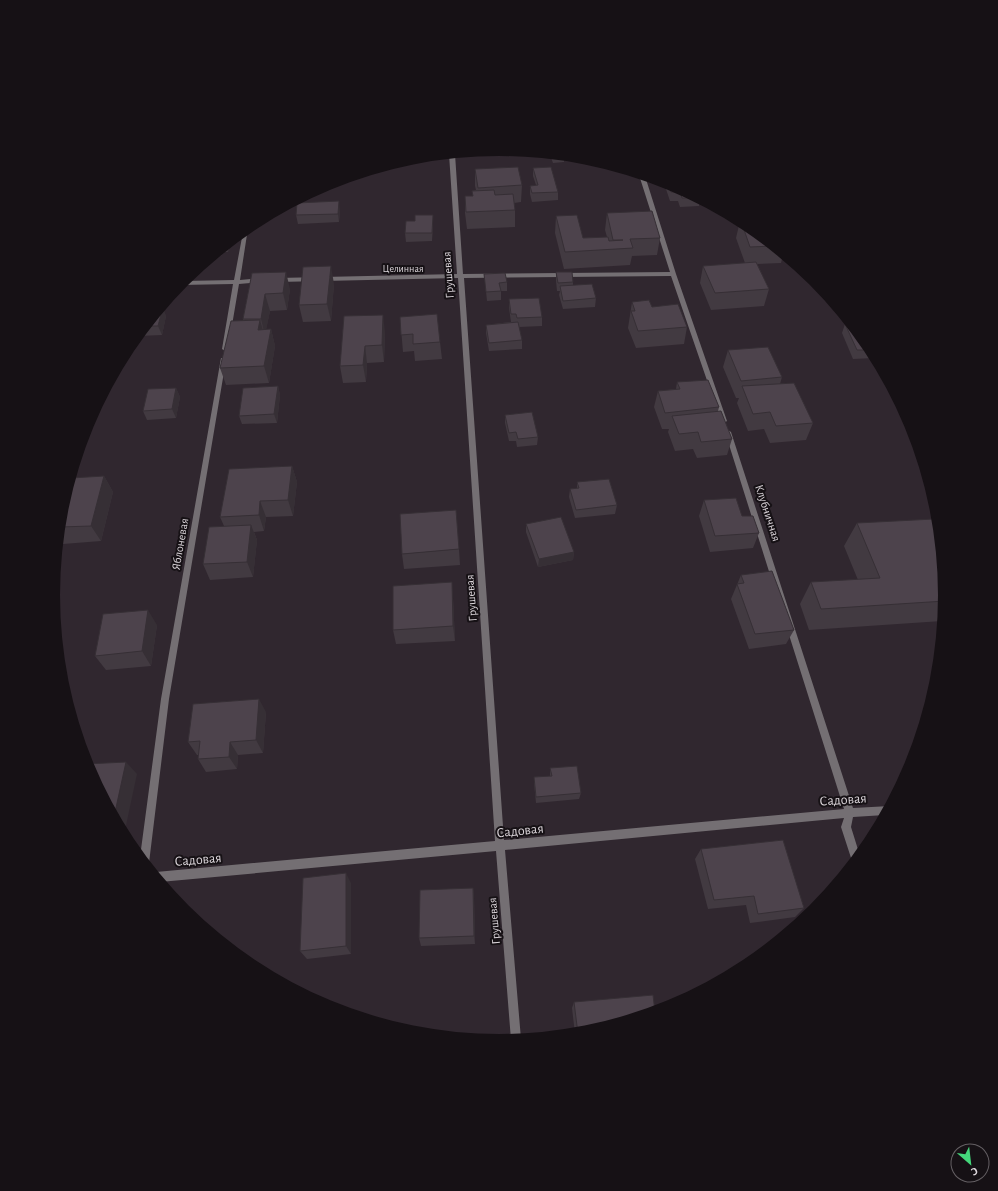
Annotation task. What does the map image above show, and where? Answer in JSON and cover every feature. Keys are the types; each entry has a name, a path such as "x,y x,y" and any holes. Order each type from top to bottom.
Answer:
{"street":[{"name":"Грушевая","path":"452,159 500,846 516,1034"},
{"name":"Клубничная","path":"644,181 673,274 744,479 850,812 846,827 854,853"},
{"name":"Яблоневая","path":"145,855 165,699 244,238"},
{"name":"Целинная","path":"272,280 382,277 673,274"},
{"path":"191,283 265,280"},
{"name":"Садовая","path":"162,876 500,846 850,812 882,810"}],"building":[{"path":"518,167 522,185 478,188 475,169"},
{"path":"551,167 558,192 532,193 530,186 538,185 533,168"},
{"path":"494,190 495,195 513,194 515,210 466,212 465,196 473,196 472,191"},
{"path":"339,201 338,214 296,215 297,206 304,203"},
{"path":"652,211 660,238 630,239 633,248 565,252 556,216 577,215 583,238 608,237 609,241 623,240 613,240 607,213"},
{"path":"415,215 433,215 432,233 405,233 406,221 415,221"},
{"path":"744,231 765,246 750,247"},
{"path":"756,262 769,289 715,293 703,266"},
{"path":"331,266 327,304 299,305 303,267"},
{"path":"286,272 283,293 265,294 261,319 243,319 252,273"},
{"path":"556,272 572,272 573,282 558,283"},
{"path":"505,273 507,282 499,283 501,291 486,292 484,274"},
{"path":"592,284 596,298 563,301 560,286"},
{"path":"539,298 542,317 517,318 516,314 511,314 509,299"},
{"path":"649,300 652,307 678,304 687,327 638,331 631,311 635,311 632,302"},
{"path":"437,314 440,342 413,344 413,334 401,335 400,317"},
{"path":"383,315 382,345 365,346 363,365 340,366 344,316"},
{"path":"161,316 158,326 153,326"},
{"path":"260,320 258,330 271,329 264,366 220,368 231,321"},
{"path":"518,322 522,340 489,343 486,325"},
{"path":"847,328 863,350 857,350"},
{"path":"768,347 782,377 741,381 728,350"},
{"path":"708,380 719,407 665,413 658,391 680,389 677,382"},
{"path":"794,383 813,423 776,426 770,412 753,414 742,386"},
{"path":"278,386 274,414 239,416 243,388"},
{"path":"176,388 172,409 143,411 148,389"},
{"path":"721,411 732,439 701,442 698,432 679,434 672,416"},
{"path":"532,412 538,437 518,439 516,432 509,433 505,415"},
{"path":"292,466 288,500 260,501 259,515 220,517 229,469"},
{"path":"104,476 91,526 66,527 68,510 76,478"},
{"path":"609,479 617,505 576,510 570,489 579,488 577,482"},
{"path":"736,498 742,516 753,516 759,533 715,536 704,500"},
{"path":"456,510 459,549 402,554 400,514"},
{"path":"561,517 574,552 539,559 526,524"},
{"path":"931,519 937,567 938,601 821,609 811,582 880,578 857,523"},
{"path":"251,525 247,562 203,564 209,527"},
{"path":"772,571 794,630 755,634 737,584 744,583 741,575"},
{"path":"452,582 453,626 393,630 393,586"},
{"path":"148,610 142,651 95,656 103,614"},
{"path":"259,699 256,740 230,742 229,757 198,759 200,741 188,742 193,704"},
{"path":"126,762 116,809 105,790 93,764"},
{"path":"577,766 581,793 536,797 534,777 552,776 550,768"},
{"path":"783,840 804,908 758,914 754,896 714,900 701,849"},
{"path":"346,873 346,946 300,951 303,878"},
{"path":"473,888 474,936 419,938 420,890"},
{"path":"653,995 654,1006 613,1020 577,1027 574,1002"}]}
